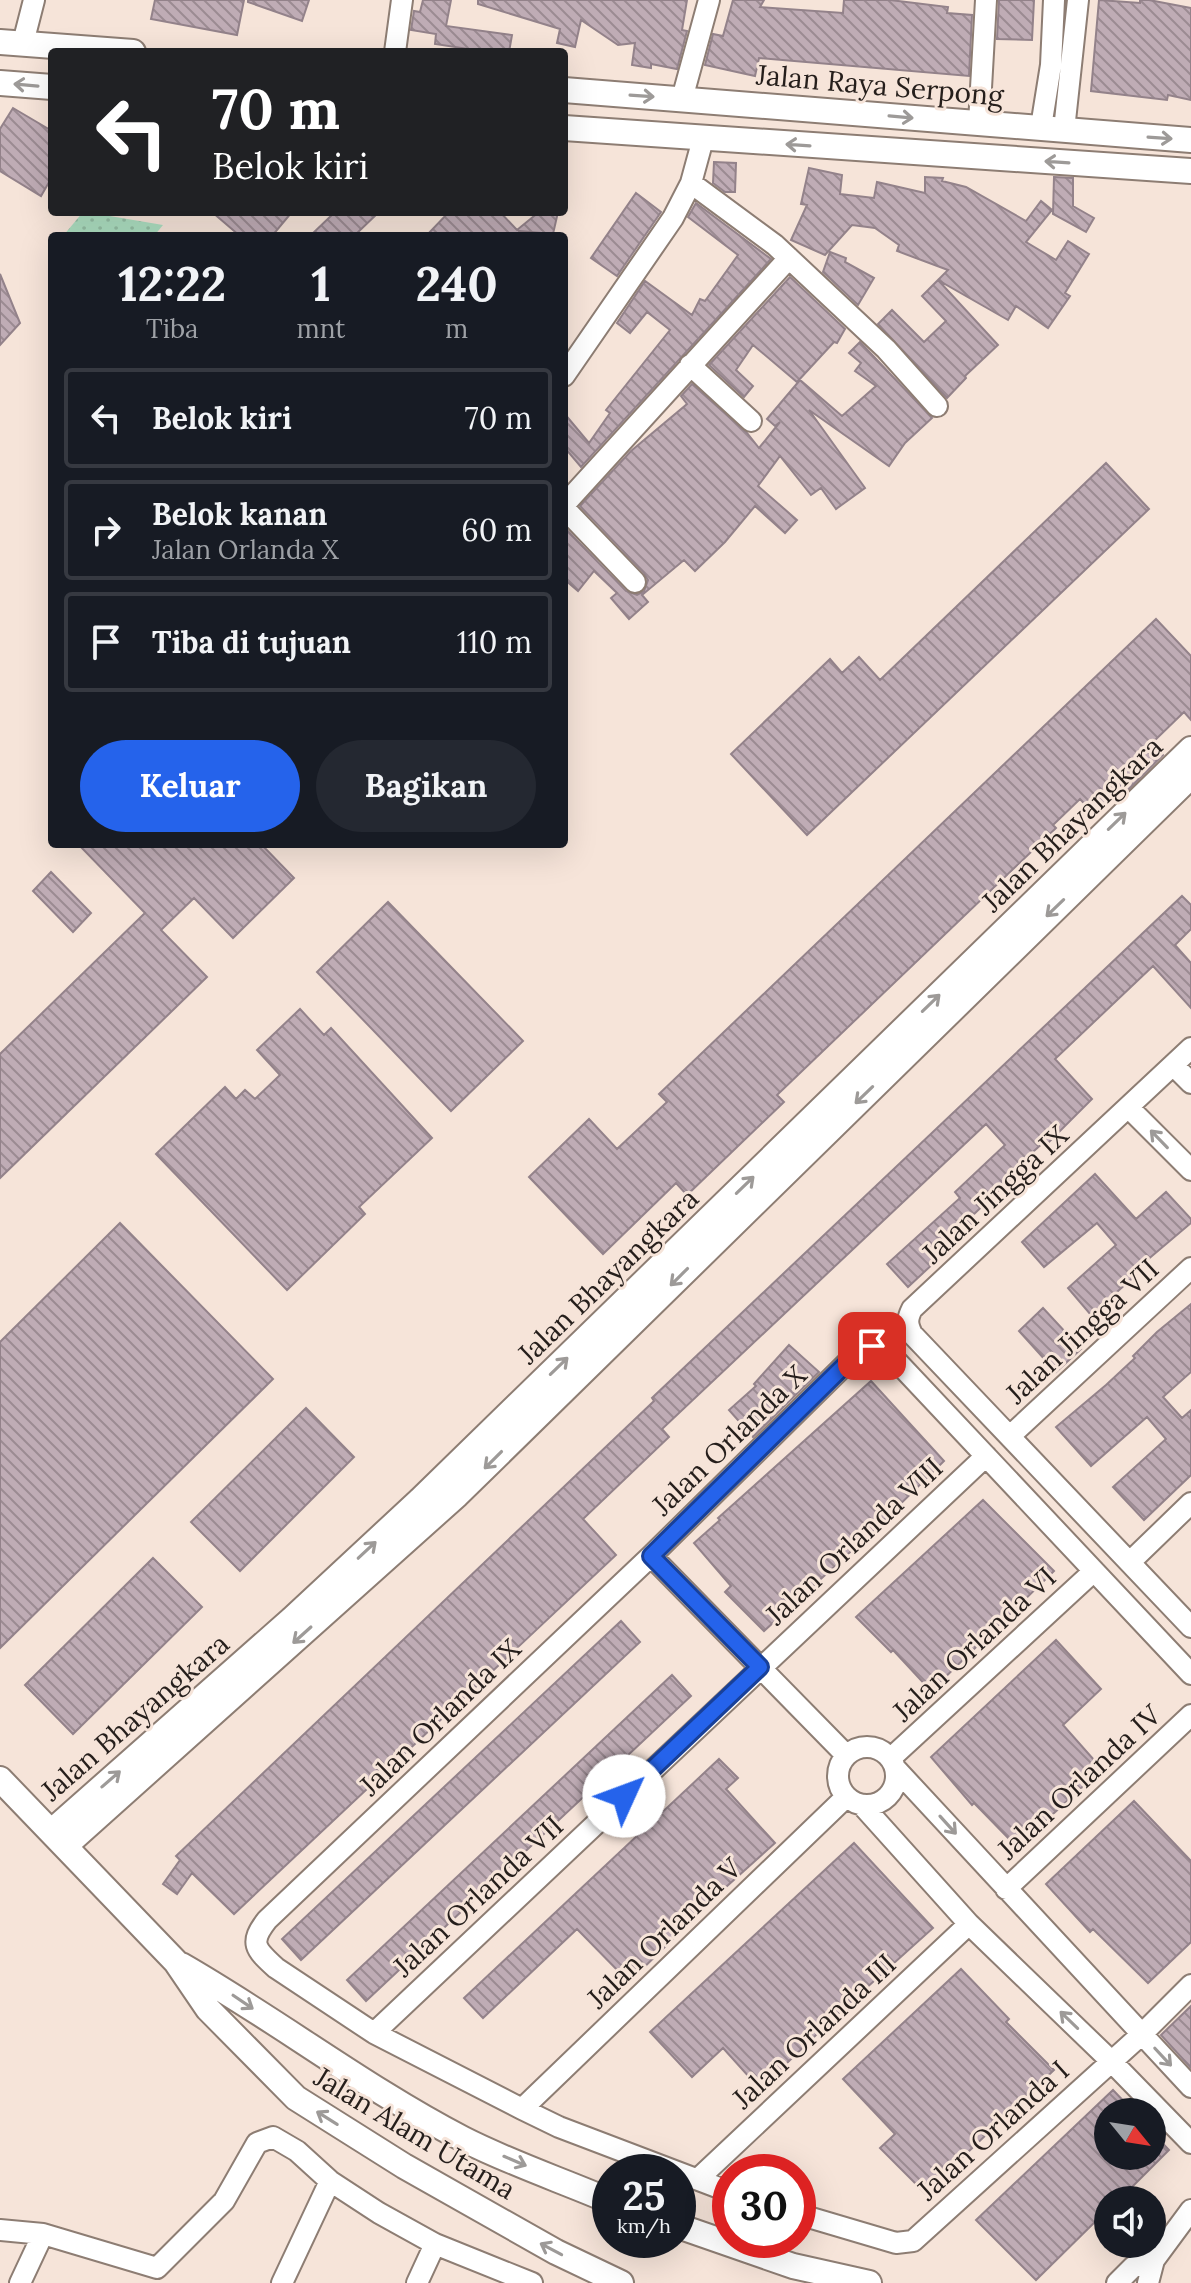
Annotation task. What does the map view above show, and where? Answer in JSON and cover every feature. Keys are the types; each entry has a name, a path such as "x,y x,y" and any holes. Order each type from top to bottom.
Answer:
{"main road":[{"path":"12,43 79,48"},
{"path":"0,83 48,87"},
{"name":"Jalan Raya Serpong","path":"568,90 1191,140"},
{"path":"568,128 1191,171"},
{"name":"Jalan Bhayangkara","path":"59,1838 420,1500 1191,749"},
{"name":"Jalan Bhayangkara","path":"59,1838 457,1495 1191,776"},
{"name":"Jalan Alam Utama","path":"0,1779 176,1962 208,2009 306,2105 404,2166 556,2252 617,2282"},
{"name":"Jalan Alam Utama","path":"176,1962 234,1995 331,2062 464,2139 592,2193"},
{"path":"696,2232 793,2266 869,2283"}],"street":[{"path":"12,43 34,0"},
{"path":"396,48 402,0"},
{"path":"682,99 709,0"},
{"path":"979,123 986,0"},
{"path":"1052,129 1054,0"},
{"path":"1052,129 1072,68 1078,0"},
{"path":"1051,65 1072,68"},
{"path":"568,370 673,218 691,183 703,139"},
{"path":"691,183 789,258 886,349 937,406"},
{"path":"568,502 789,258"},
{"path":"690,365 751,421"},
{"path":"568,510 635,582"},
{"name":"Jalan Jingga IX","path":"1010,1436 912,1334 908,1317 912,1309 1191,1048"},
{"path":"1173,1065 1191,1083"},
{"path":"1128,1107 1191,1170"},
{"name":"Jalan Jingga VII","path":"1010,1436 1191,1268"},
{"name":"Jalan Orlanda X","path":"651,1556 857,1353 872,1346 887,1351 986,1456"},
{"path":"1010,1436 1191,1627"},
{"path":"986,1456 1191,1674"},
{"name":"Jalan Orlanda VIII","path":"760,1667 986,1456"},
{"path":"1130,1562 1191,1503"},
{"path":"651,1556 846,1755"},
{"name":"Jalan Orlanda IX","path":"374,2033 276,1968 262,1955 256,1944 256,1934 267,1920 651,1556"},
{"name":"Jalan Orlanda VI","path":"893,1763 1094,1571"},
{"name":"Jalan Orlanda VII","path":"374,2033 760,1667"},
{"name":"Jalan Orlanda IV","path":"1006,1889 1191,1715"},
{"path":"1191,2087 893,1763 874,1747 864,1746 846,1755 837,1771 840,1790 854,1801 969,1924 1191,2143"},
{"path":"854,1801 872,1805 888,1796 896,1778 893,1763"},
{"name":"Jalan Orlanda V","path":"522,2109 854,1801"},
{"name":"Jalan Orlanda III","path":"698,2179 969,1924"},
{"name":"Jalan Orlanda I","path":"816,2219 896,2243 913,2241 1142,2034 1191,1985"},
{"path":"374,2033 559,2127 712,2185"},
{"path":"0,2230 43,2234 153,2275 224,2201 257,2143 273,2137 330,2181 379,2213 435,2244 532,2283"},
{"path":"282,2283 330,2181"},
{"path":"1148,2283 1154,2260 1191,2210"},
{"path":"20,2283 43,2234"},
{"path":"417,2283 435,2244"},
{"path":"1117,2283 1133,2267 1154,2260"}],"green space":[{"path":"80,216 108,216 163,225 157,232 66,232"}],"building":[{"path":"155,0 244,0 237,35 151,19"},
{"path":"248,0 309,0 302,21"},
{"path":"423,0 451,0 446,26 512,35 510,48 462,48 435,44 436,34 411,30 414,11 420,12"},
{"path":"478,0 687,0 682,30 687,31 677,69 651,64 651,68 632,65 635,43 618,45 581,20 575,47 557,43 560,29 478,4"},
{"path":"733,0 764,0 760,7 843,13 844,0 890,0 948,7 947,13 972,15 969,76 759,58 755,76 705,65 713,34 723,36"},
{"path":"999,0 1034,0 1032,40 997,39"},
{"path":"1099,0 1140,3 1140,0 1149,0 1191,8 1191,100 1168,95 1167,100 1091,91"},
{"path":"13,108 48,129 48,184 41,196 0,171 0,129"},
{"path":"714,162 736,163 735,192 725,192 713,183"},
{"path":"809,168 842,175 840,194 874,198 877,182 925,193 925,177 943,178 942,181 966,187 1026,221 1041,201 1052,210 1026,242 1056,260 1068,241 1089,254 1065,293 1070,296 1048,328 1016,306 1008,320 938,280 948,270 897,251 899,245 875,228 852,225 825,255 791,240 807,205 801,204"},
{"path":"1054,177 1073,178 1073,206 1094,218 1086,232 1053,214"},
{"path":"636,193 661,212 617,276 591,258"},
{"path":"696,203 771,259 581,467 568,452 568,418 589,443 610,413 606,410 670,330 647,312 630,333 617,323 645,281 692,315 700,299 705,301 738,255 688,217"},
{"path":"217,216 289,216 275,232 235,232"},
{"path":"331,216 375,216 358,232 314,232"},
{"path":"445,216 504,216 517,230 534,216 557,216 553,232 430,232"},
{"path":"830,252 846,258 845,262 874,278 858,305 823,272"},
{"path":"0,274 20,323 0,345"},
{"path":"790,277 845,329 837,343 834,342 797,382 753,345 736,370 753,386 744,397 709,365"},
{"path":"938,280 998,345 947,398 878,324 892,310 924,342 946,321 922,296"},
{"path":"860,342 932,418 905,443 889,466 809,410 865,488 836,509 821,488 811,495 780,456 758,486 797,520 785,533 755,506 695,571 684,560 642,595 648,602 629,619 611,598 617,593 594,571 578,591 568,582 568,531 626,591 637,595 644,591 648,580 644,573 580,506 631,451 687,404 681,396 692,384 747,433 759,448 780,422 775,426 767,419 800,380 842,416 876,386 855,371 861,363 849,353"},
{"path":"1106,463 1149,509 807,835 731,754 830,659 842,673 859,657 880,680"},
{"path":"1156,619 1191,656 1191,720 1184,712 1152,743 1163,755 1127,791 1124,788 1095,815 1080,799 1053,825 1056,828 777,1095 784,1102 687,1195 676,1183 603,1254 529,1177 589,1119 617,1149 667,1102 659,1094"},
{"path":"82,848 265,848 294,878 233,938 194,898 161,930 207,977 0,1178 0,1054 145,913"},
{"path":"51,872 91,913 73,932 33,891"},
{"path":"1182,896 1191,905 1191,929 1175,945 1191,963 1191,1008 1153,966 1055,1059 1092,1099 1046,1145 1044,1142 1016,1167 1019,1171 972,1216 978,1222 908,1287 887,1264 960,1198 955,1192 1005,1145 986,1124 662,1429 669,1437 583,1519 616,1555 234,1914 192,1873 177,1894 163,1884 180,1860 176,1856 654,1401 652,1398"},
{"path":"388,902 523,1041 451,1111 317,972"},
{"path":"300,1009 324,1035 331,1028 432,1138 359,1207 365,1214 287,1290 156,1154 225,1087 236,1099 245,1090 255,1099 280,1075 257,1050"},
{"path":"1095,1174 1136,1219 1166,1192 1191,1219 1191,1223 1133,1272 1136,1275 1091,1315 1068,1288 1116,1245 1097,1223 1044,1267 1022,1242"},
{"path":"120,1223 273,1379 0,1648 0,1342"},
{"path":"1191,1304 1191,1372 1163,1397 1182,1418 1191,1410 1191,1475 1144,1520 1113,1487 1166,1439 1147,1417 1091,1466 1056,1427 1106,1385 1157,1332"},
{"path":"1043,1308 1081,1349 1056,1372 1019,1331"},
{"path":"789,1345 819,1372 753,1437 729,1410 756,1386 754,1384"},
{"path":"871,1381 944,1461 764,1631 725,1592 731,1586 694,1543"},
{"path":"306,1408 354,1457 240,1571 191,1522"},
{"path":"983,1500 1054,1571 931,1691 893,1650 891,1652 856,1617"},
{"path":"153,1558 202,1607 73,1734 25,1685"},
{"path":"621,1621 640,1642 301,1960 282,1939"},
{"path":"1056,1640 1101,1689 1063,1725 1102,1769 1017,1847 974,1803 972,1805 931,1757"},
{"path":"672,1675 691,1696 366,2001 347,1980"},
{"path":"719,1759 738,1778 726,1789 775,1843 629,1982 577,1929 483,2018 464,1998"},
{"path":"1134,1801 1191,1861 1191,1942 1148,1983 1093,1929 1090,1932 1046,1884"},
{"path":"854,1843 933,1928 760,2089 723,2048 692,2077 650,2032"},
{"path":"961,1969 1009,2019 1006,2022 1054,2070 925,2193 880,2148 895,2134 843,2079"},
{"path":"1191,2006 1191,2068 1161,2035"},
{"path":"1113,2090 1121,2098 1105,2098"},
{"path":"1094,2108 1094,2170 1149,2170 1133,2186 1094,2186 1094,2223 1036,2280 976,2220"}],"route":[{"path":"624,1796 760,1667 651,1556 857,1353 872,1346"}]}
